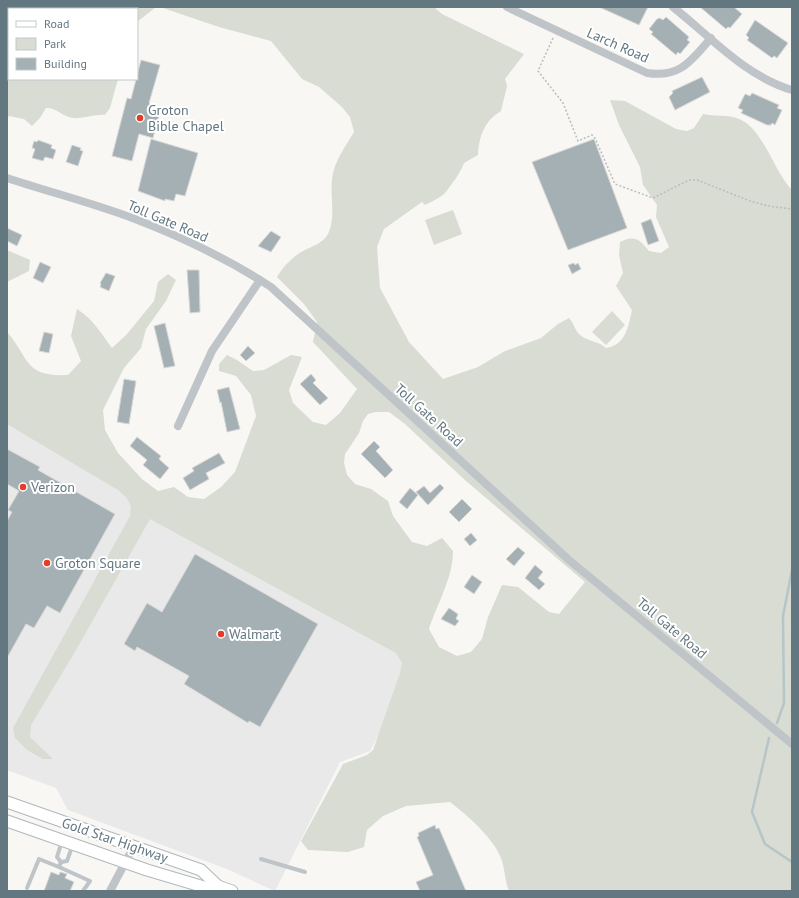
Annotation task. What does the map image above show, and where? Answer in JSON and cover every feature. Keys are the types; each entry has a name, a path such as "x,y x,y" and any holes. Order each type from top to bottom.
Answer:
{"main road":[{"name":"Gold Star Highway","path":"7,802 201,870 218,886 232,891"},
{"name":"Gold Star Highway","path":"7,821 126,863 204,887 218,886"}],"street":[{"name":"Larch Road","path":"508,7 647,73 660,75 674,73 684,67 711,38"},
{"path":"673,7 761,78 792,90"},
{"name":"Toll Gate Road","path":"7,178 134,219 199,247 271,286 570,560 792,744"},
{"path":"178,426 215,345 260,280"},
{"path":"110,891 134,846"}],"lane":[{"path":"61,862 57,857 62,840"},
{"path":"61,862 67,861 73,844"},
{"path":"27,888 39,859 90,880 83,891"},
{"path":"261,859 305,872"},
{"path":"59,867 61,862"}],"path":[{"path":"556,31 538,71 563,103 578,141 592,135 596,138 615,184 653,198 689,180 697,180 750,201 768,206 792,209"}],"shaded area":[{"path":"7,415 418,659 370,751 340,762 275,891 227,869 68,810 56,788 7,770"}],"green space":[{"path":"7,7 156,7 138,21 138,8 8,8 8,80 118,80 110,108 105,115 73,118 53,109 46,108 40,118 32,126 24,119 9,116 7,119"},
{"path":"160,7 434,7 442,14 524,54 505,79 507,86 501,111 490,120 484,130 481,136 478,155 464,163 456,178 442,196 425,205 422,202 384,229 377,247 380,288 409,342 443,379 478,367 505,351 541,338 558,324 569,318 580,335 606,348 618,343 625,334 632,310 616,286 623,273 619,255 620,242 629,239 636,239 649,251 661,253 669,247 656,217 657,205 643,185 640,167 619,125 610,100 625,101 676,129 687,131 694,128 703,114 735,117 755,131 762,141 780,173 792,190 792,891 509,891 502,861 494,845 480,828 450,802 406,806 383,816 367,830 364,847 348,852 308,850 301,841 343,764 367,755 373,750 400,673 402,663 396,653 150,519 76,650 31,725 30,737 53,759 43,759 27,750 15,738 13,728 130,516 131,507 127,498 118,490 7,424 7,332 29,364 35,369 43,373 53,375 68,375 81,361 71,336 77,309 92,322 112,348 127,334 154,301 158,282 168,274 176,280 166,301 146,329 141,348 124,368 103,410 105,430 118,453 142,479 158,491 174,487 188,497 204,499 221,487 235,472 256,416 251,395 236,376 219,371 219,364 227,355 253,371 264,370 291,355 302,357 289,390 293,403 313,422 326,425 340,413 357,389 313,342 317,322 304,304 277,277 285,266 299,253 320,242 328,234 332,221 333,173 340,155 354,132 350,117 342,107 319,87 302,79 271,41 219,27","holes":["376,412 389,412 405,424 466,481 585,582 559,614 549,612 518,587 502,585 488,617 482,639 471,652 457,656 439,647 429,629 448,581 453,551 442,538 427,546 412,542 393,516 388,501 371,489 355,484 347,475 344,463 345,454 359,433 363,421 368,414"]},
{"path":"453,210 462,234 434,245 425,220"},
{"path":"7,250 30,260 29,271 7,282"},
{"path":"612,311 625,325 606,345 592,332"}],"building":[{"path":"599,7 648,7 639,25"},
{"path":"700,7 734,7 742,14 730,28 728,27 726,29"},
{"path":"666,17 689,37 687,40 690,42 680,54 678,52 676,55 651,34 653,32 649,29 657,19 660,18 663,20"},
{"path":"755,20 788,43 777,58 774,56 772,58 747,40 749,38 746,35"},
{"name":"Groton Bible Chapel","path":"141,60 160,65 149,103 161,108 153,138 139,134 132,161 112,156 127,98 131,99 136,80 138,80 138,72"},
{"path":"702,77 710,92 675,110 669,97 673,93 672,91"},
{"path":"752,93 779,105 777,108 782,110 775,125 772,123 771,125 767,125 741,113 743,110 738,108 745,94 750,96"},
{"path":"151,139 198,153 185,196 176,194 174,201 165,199 165,201 138,191"},
{"path":"594,139 627,228 568,250 532,162"},
{"path":"38,140 52,145 51,148 56,150 53,159 45,157 43,161 32,158 35,149 32,148 34,141 37,142"},
{"path":"72,145 81,148 80,150 83,151 78,166 66,162"},
{"path":"651,219 659,241 648,245 641,223"},
{"path":"7,228 22,235 17,246 7,241"},
{"path":"271,231 281,237 271,252 258,246"},
{"path":"40,262 51,267 43,283 33,278"},
{"path":"574,263 575,265 578,263 581,269 572,274 568,265"},
{"path":"187,270 199,270 200,312 190,313"},
{"path":"106,273 115,276 109,291 100,287 100,283"},
{"path":"165,323 175,366 164,368 154,326"},
{"path":"44,332 53,334 49,353 39,351"},
{"path":"248,346 255,353 246,361 240,355"},
{"path":"311,374 316,380 313,383 328,398 320,405 300,384"},
{"path":"124,379 136,381 129,424 117,422"},
{"path":"229,387 240,429 227,432 217,390"},
{"path":"137,437 161,456 159,459 169,468 160,479 143,465 147,460 130,446"},
{"path":"374,441 380,447 376,451 393,470 385,478 361,454"},
{"name":"Groton Square","path":"7,449 40,467 38,470 115,514 60,613 47,606 34,628 26,624 7,658 7,521 12,512 8,510 19,491 7,484"},
{"path":"219,453 225,463 206,473 209,479 190,490 183,478 194,471 192,468"},
{"path":"440,484 444,488 428,505 416,492 424,486 430,493"},
{"path":"410,488 418,495 407,509 399,502"},
{"path":"462,499 472,509 459,522 449,512"},
{"path":"471,533 477,540 470,546 464,539"},
{"path":"518,547 525,553 514,566 506,559"},
{"name":"Walmart","path":"195,554 318,624 260,727 249,721 248,723 184,684 189,676 137,647 135,651 124,644 147,603 162,612"},
{"path":"535,565 543,572 538,578 545,584 539,590 525,578"},
{"path":"472,575 482,582 474,594 464,587"},
{"path":"449,608 458,614 456,619 459,621 455,626 441,619"},
{"path":"435,825 436,829 439,828 466,891 420,891 416,882 433,875 417,837 419,836 418,833"},
{"path":"51,872 59,875 60,872 67,874 65,878 74,882 70,891 44,891"}],"waterway":[{"path":"777,723 784,703 783,616 792,570"},
{"path":"769,738 752,812 765,844 792,862"}],"place":[{"name":"Groton Bible Chapel","path":"140,118"},
{"name":"Verizon","path":"23,487"},
{"name":"Groton Square","path":"47,563"},
{"name":"Walmart","path":"221,634"}]}
